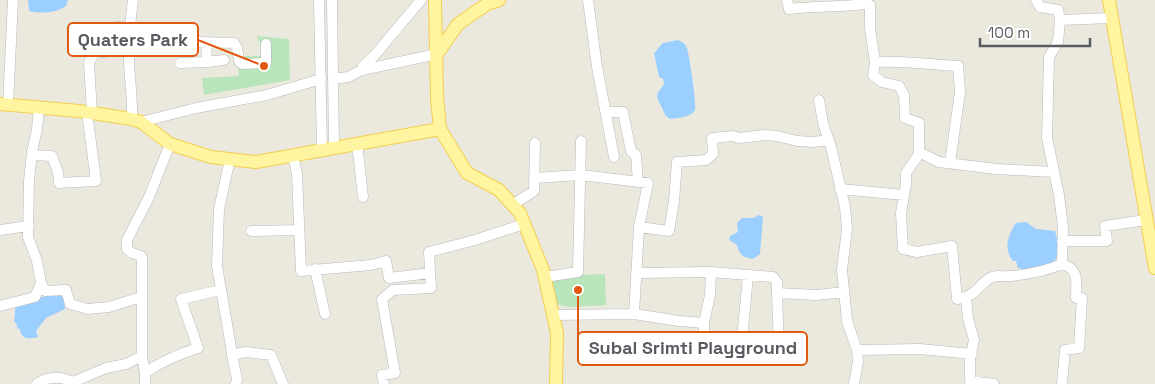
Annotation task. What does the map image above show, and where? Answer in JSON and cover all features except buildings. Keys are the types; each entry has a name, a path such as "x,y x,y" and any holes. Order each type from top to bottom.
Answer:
{"main road":[{"path":"435,0 437,98 440,129 467,173 499,190 520,213 545,277 557,333 556,384"},
{"path":"437,54 458,24 487,4 499,0"},
{"path":"1108,0 1155,268"},
{"path":"4,105 89,113 136,121 170,144 211,157 256,162 440,129"}],"street":[{"path":"4,105 13,0"},
{"path":"133,0 129,40 136,121 267,95 321,79"},
{"path":"319,0 321,79 328,149"},
{"path":"328,149 333,79 332,0"},
{"path":"362,70 363,66 374,56 421,0"},
{"path":"588,0 614,157"},
{"path":"787,0 789,9 841,3 866,4 870,6 870,28 875,62 873,75 882,82 899,86 904,96 906,118 919,123 919,152 906,173 901,213 903,249 917,252 952,246 956,299 966,298 973,294 994,276 1011,276 1048,270 1062,264 1070,266 1074,272 1076,298 1082,298 1079,348 1065,350 1063,384 1072,384"},
{"path":"1036,0 1040,7 1058,10 1060,20 1058,42 1049,57 1047,144 1064,227 1062,264"},
{"path":"1060,20 1112,18"},
{"path":"73,31 130,26"},
{"path":"129,40 234,43 240,63 264,64 267,61 266,44"},
{"path":"206,43 207,62"},
{"path":"32,155 52,156 58,172 59,183 96,181 89,113 89,62 96,53 113,51"},
{"path":"333,79 348,77 362,70 437,54"},
{"path":"180,63 224,60"},
{"path":"875,62 899,61 915,64 958,66 960,92 950,163"},
{"path":"819,100 845,207 847,229 842,270 847,321 858,350 854,384"},
{"path":"40,108 32,155 28,237 45,291 66,290 70,304 88,309 109,307 141,297"},
{"path":"607,112 624,112 632,151 636,155 638,182"},
{"path":"639,227 669,231 674,202 677,162 706,160 713,154 712,138 722,136 739,138 765,134 797,141 829,140"},
{"path":"545,277 578,272 581,141"},
{"path":"357,143 363,197"},
{"path":"512,205 534,190 535,143"},
{"path":"145,379 142,356 141,256 127,250 127,240 150,197 170,144"},
{"path":"919,152 939,162 996,169 1054,172"},
{"path":"292,155 297,174 301,271 386,262 389,278 430,273"},
{"path":"230,159 219,209 217,266 237,380 236,384"},
{"path":"534,178 581,175 648,183 639,227 634,314"},
{"path":"840,189 904,196"},
{"path":"1062,241 1106,241 1105,226 1146,220"},
{"path":"384,384 382,375 395,373 382,299 393,290 431,288 428,252 475,240 524,224"},
{"path":"0,230 29,226"},
{"path":"251,230 300,230"},
{"path":"315,269 325,314"},
{"path":"636,273 710,272 773,277 777,282 778,353 713,348 704,341 704,322 710,296 710,272"},
{"path":"741,349 748,276"},
{"path":"0,306 35,297 41,283"},
{"path":"145,379 156,366 180,354 198,348 182,299 221,290"},
{"path":"777,293 817,295 844,292"},
{"path":"966,298 967,313 974,340 970,359 970,382 994,384"},
{"path":"553,315 634,314 679,321 704,322"},
{"path":"858,350 920,349 972,354"},
{"path":"232,355 246,352 271,355 283,384"},
{"path":"37,384 49,378 62,377 73,382 106,368 126,364 142,356"}],"green space":[{"path":"257,36 289,39 290,80 204,95 202,78 239,76 238,56 261,56 260,41 258,41"},
{"path":"605,274 606,305 571,307 553,304 549,276"}],"water":[{"path":"28,0 68,0 66,6 43,13 29,11"},
{"path":"678,40 685,45 688,52 695,110 688,116 670,119 665,115 657,97 664,84 663,79 659,77 654,53 663,43"},
{"path":"759,215 763,217 760,254 753,259 747,258 739,252 737,245 729,240 730,236 738,232 737,223 742,218 753,218"},
{"path":"1026,222 1036,229 1055,231 1058,243 1057,258 1048,265 1022,270 1018,268 1016,261 1013,261 1010,256 1007,247 1011,232 1016,223"},
{"path":"60,293 63,294 65,309 46,318 36,331 38,337 24,337 14,322 16,303"}],"place":[{"name":"Quaters Park","path":"264,66"},
{"name":"Subal Srimti Playground","path":"578,290"}]}
